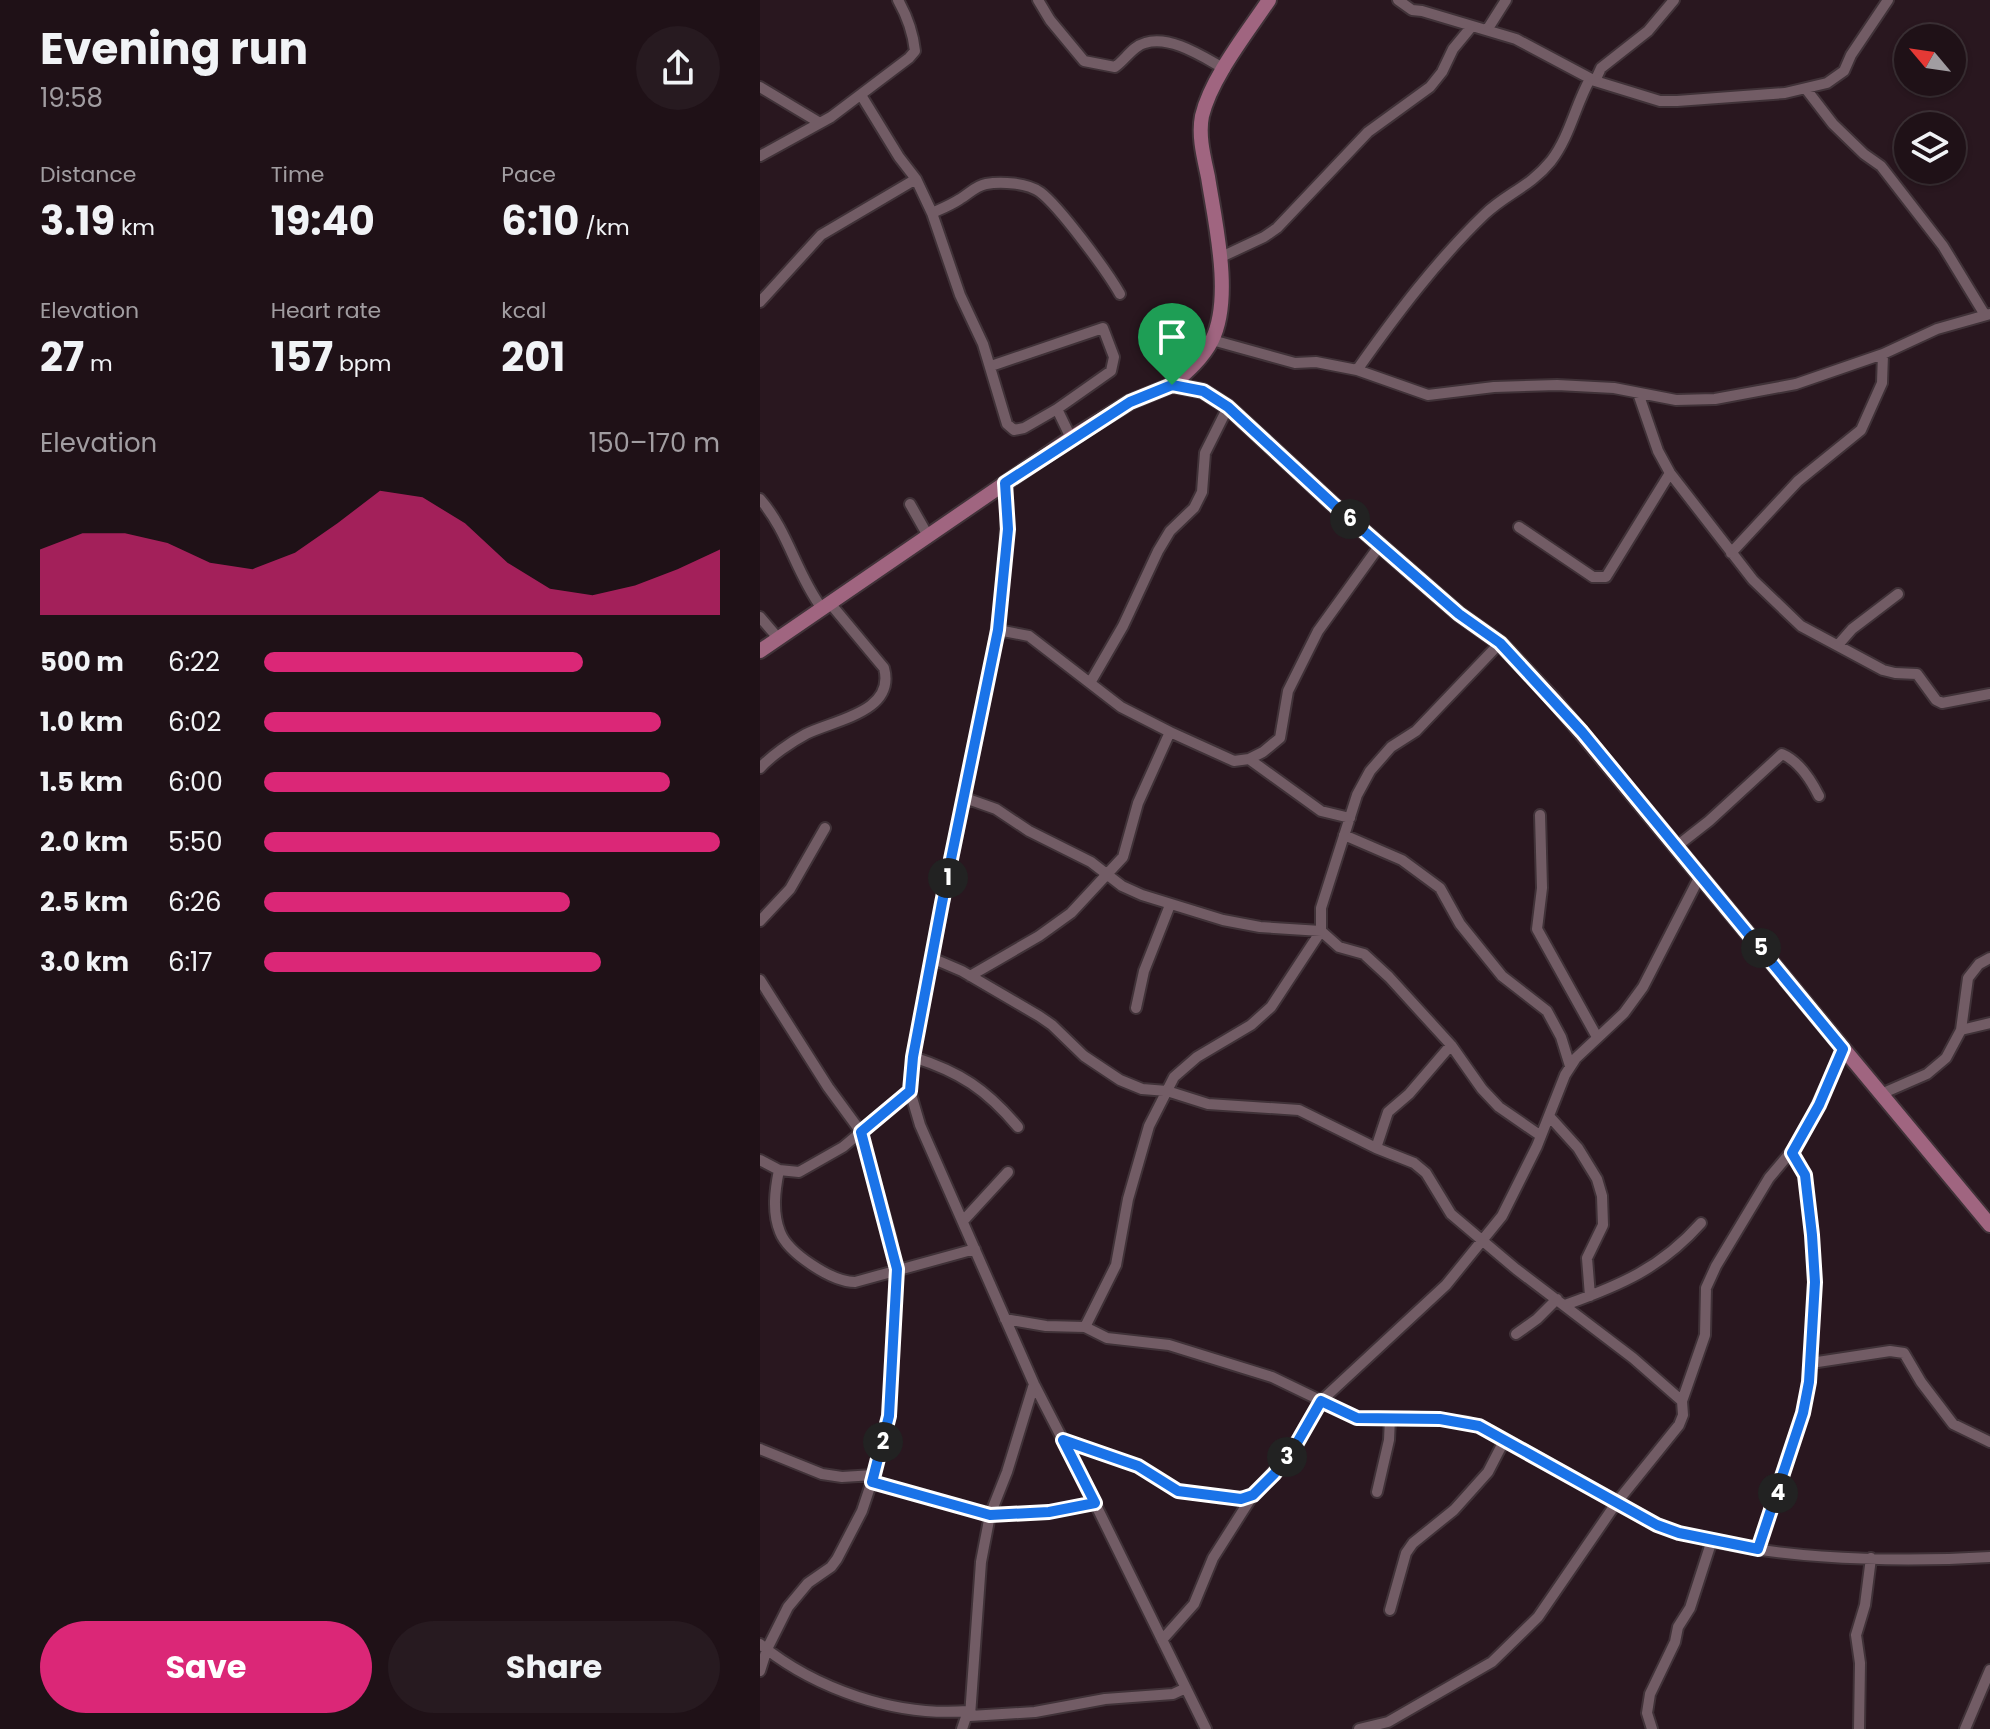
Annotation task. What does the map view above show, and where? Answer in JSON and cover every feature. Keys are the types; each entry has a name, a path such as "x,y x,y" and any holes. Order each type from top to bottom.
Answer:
{"main road":[{"path":"760,651 1071,438 1130,402 1172,385 1195,363 1212,340 1221,300 1219,258 1201,119 1225,69 1269,0"},
{"path":"1172,385 1203,391 1228,407 1459,614 1500,643 1582,732 1990,1225"}],"street":[{"path":"760,156 820,123 861,95 915,51 907,16 898,0"},
{"path":"1038,0 1050,20 1084,61 1115,67 1146,42 1179,46 1225,69"},
{"path":"1398,0 1412,10 1516,39 1592,80 1660,101 1762,96 1827,83 1844,71 1851,55 1888,0"},
{"path":"1422,11 1431,0"},
{"path":"1487,30 1506,0"},
{"path":"1357,370 1410,298 1481,218 1536,179 1567,137 1579,98 1601,68 1648,31 1674,0"},
{"path":"1219,258 1277,228 1368,132 1430,87 1442,72 1453,49 1472,26"},
{"path":"760,87 820,123"},
{"path":"1212,340 1295,363 1316,362 1357,370 1428,395 1494,387 1557,385 1591,386 1676,400 1735,396 1796,384 1883,354 1937,329 1988,314 1943,246 1881,166 1833,124 1806,89"},
{"path":"861,95 916,179 932,213 960,295 991,366 1007,424 1014,430 1024,428 1057,409 1111,371 1114,357 1103,328 991,366"},
{"path":"760,302 821,235 916,179"},
{"path":"932,213 987,183 1027,186 1041,192 1120,294"},
{"path":"1731,553 1798,481 1861,430 1882,383 1883,354"},
{"path":"1638,393 1658,451 1670,473 1753,580 1801,626 1883,670 1917,674 1936,700 1942,703 1990,694"},
{"path":"1090,683 1123,626 1158,551 1170,531 1194,508 1202,492 1205,453 1228,407"},
{"path":"1057,409 1071,438"},
{"path":"1519,527 1593,577 1606,577 1670,473"},
{"path":"1005,483 1008,529 998,630 942,903 934,959 913,1057 910,1091 920,1125 1034,1384 1206,1729"},
{"path":"760,499 781,527 805,582 884,668 887,678 883,692 875,703 805,735 760,768"},
{"path":"910,504 927,534"},
{"path":"998,630 1029,636 1121,707 1234,761 1249,759 1280,738 1288,691 1318,631 1380,545"},
{"path":"1838,645 1852,629 1898,594"},
{"path":"760,617 778,638"},
{"path":"1085,1327 1116,1265 1128,1199 1149,1126 1174,1077 1197,1057 1237,1035 1271,1007 1321,931 1321,908 1357,795 1370,771 1391,747 1416,731 1500,643"},
{"path":"970,976 1039,936 1071,913 1123,857 1138,803 1170,732"},
{"path":"1677,846 1782,754 1791,758 1801,769 1819,796"},
{"path":"1249,759 1321,811 1350,818"},
{"path":"965,798 996,809 1029,831 1091,862 1106,875 1142,895 1260,927 1321,931 1339,947 1364,954 1451,1045 1482,1089 1499,1107 1541,1136"},
{"path":"1540,815 1542,888 1537,929 1597,1037"},
{"path":"760,921 790,889 825,828"},
{"path":"1344,835 1402,860 1440,888 1460,924 1502,976 1547,1011 1561,1037 1570,1066"},
{"path":"1162,1640 1194,1604 1213,1558 1253,1495 1294,1448 1321,1401 1446,1285 1502,1216 1541,1136 1570,1066 1624,1013 1643,987 1701,874"},
{"path":"1136,1008 1144,971 1170,905"},
{"path":"1881,1094 1940,1065 1961,1030 1968,978 1979,964 1990,958"},
{"path":"934,959 970,976 1052,1025 1084,1056 1120,1080 1142,1089 1167,1091 1208,1104 1299,1110 1414,1163 1426,1173 1451,1214 1516,1269 1633,1358 1682,1401"},
{"path":"760,980 828,1087 861,1132 897,1269 889,1416 862,1511 837,1559 795,1596 763,1646 760,1671"},
{"path":"1961,1030 1990,1023"},
{"path":"1376,1148 1388,1112 1409,1094 1451,1045"},
{"path":"1359,1729 1388,1722 1492,1662 1538,1617 1617,1502 1679,1425 1683,1415 1682,1401 1705,1335 1706,1288 1769,1178 1792,1153 1819,1105 1843,1049"},
{"path":"913,1057 946,1067 979,1087 1018,1127"},
{"path":"760,1160 779,1170 799,1172 843,1147 910,1091"},
{"path":"1549,1116 1578,1148 1597,1179 1602,1196 1603,1225 1587,1258 1590,1296"},
{"path":"1758,1549 1803,1413 1811,1363 1815,1282 1812,1235 1805,1175 1792,1153"},
{"path":"779,1170 774,1194 780,1233 793,1249 821,1271 847,1282 975,1249"},
{"path":"963,1221 1008,1172"},
{"path":"1516,1334 1561,1302 1590,1296 1631,1280 1656,1265 1701,1223"},
{"path":"1005,1319 1046,1326 1085,1327 1107,1338 1169,1345 1272,1377 1357,1418 1467,1422 1494,1433 1657,1525 1679,1533 1780,1553 1871,1558 1990,1557"},
{"path":"1811,1363 1890,1351 1904,1353 1921,1382 1953,1424 1990,1442"},
{"path":"962,1729 969,1714 981,1562 990,1515 1007,1472 1034,1384"},
{"path":"1377,1492 1389,1440 1390,1418"},
{"path":"1063,1440 1138,1466 1178,1491 1222,1498 1241,1499 1253,1495"},
{"path":"1390,1610 1406,1553 1413,1543 1454,1510 1488,1472 1504,1441"},
{"path":"760,1449 822,1474 873,1478 990,1515 1049,1512 1095,1503"},
{"path":"1652,1729 1647,1713 1650,1694 1675,1642 1678,1627 1690,1608 1712,1540"},
{"path":"1859,1729 1860,1663 1856,1635 1865,1605 1871,1558"},
{"path":"763,1646 796,1668 834,1687 873,1701 950,1713 1035,1712 1105,1699 1173,1694 1186,1688"},
{"path":"1965,1729 1990,1670"}],"route":[{"path":"1172,385 1203,391 1228,407 1459,614 1500,643 1582,732 1843,1049 1819,1105 1792,1153 1805,1175 1812,1235 1815,1282 1809,1382 1803,1413 1758,1549 1679,1533 1657,1525 1479,1426 1467,1422 1410,1417 1357,1418 1321,1401 1294,1448 1274,1474 1253,1495 1241,1499 1178,1491 1138,1466 1063,1440 1095,1503 1049,1512 990,1515 872,1482 892,1392 897,1269 861,1132 910,1091 913,1057 934,959 942,903 993,664 1008,529 1005,483 1130,402 1172,385"}]}
